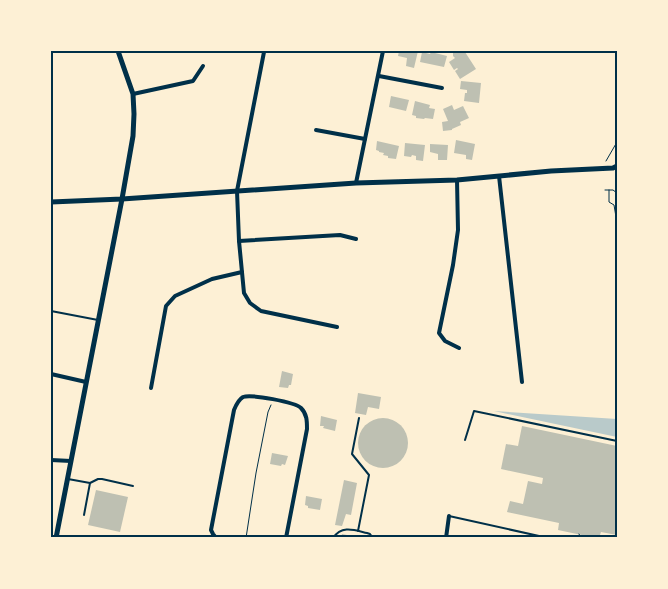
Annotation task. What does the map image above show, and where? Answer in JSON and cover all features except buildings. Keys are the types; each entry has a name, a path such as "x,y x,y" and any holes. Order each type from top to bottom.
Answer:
{"street":[{"path":"56,538 133,136 133,94 118,51"},
{"path":"356,183 383,51"},
{"path":"264,52 236,191 244,293 250,303 261,311 337,328"},
{"path":"133,94 193,81 203,66"},
{"path":"379,76 442,88"},
{"path":"316,130 366,139"},
{"path":"51,202 356,183 457,180 612,168 617,166"},
{"path":"499,176 522,382"},
{"path":"457,180 458,230 439,333 445,341 459,348"},
{"path":"239,241 340,236 356,240"},
{"path":"151,388 166,306 175,296 212,279 242,272"},
{"path":"51,374 86,382"},
{"path":"216,538 211,530 234,410 238,401 244,397 255,396 299,406 306,415 307,430 286,538"},
{"path":"51,460 71,461"},
{"path":"446,538 449,516"}],"lane":[{"path":"51,311 98,320"},
{"path":"465,440 474,411 617,441"},
{"path":"358,531 369,475 352,454 359,418"},
{"path":"68,479 90,483 100,478 133,486"},
{"path":"84,515 90,483"},
{"path":"449,516 548,538"},
{"path":"333,538 337,533 348,529 370,534 373,538"}],"path":[{"path":"606,161 617,142"},
{"path":"604,190 613,190 617,193"},
{"path":"609,190 610,202 614,205 617,223"},
{"path":"246,538 256,474 272,399"},
{"path":"579,534 581,538"}],"shaded area":[{"path":"494,411 617,419 617,437"}]}
